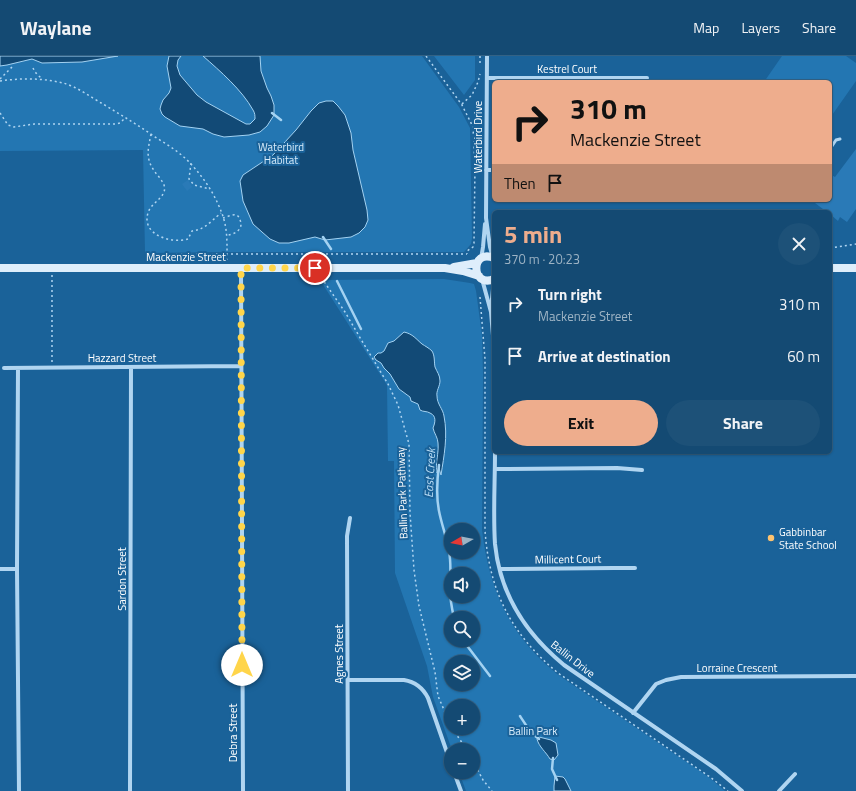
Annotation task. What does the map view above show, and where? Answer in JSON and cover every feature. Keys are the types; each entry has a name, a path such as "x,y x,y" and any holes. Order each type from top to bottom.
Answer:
{"main road":[{"name":"Mackenzie Street","path":"445,268 479,261 487,256 492,257"},
{"path":"479,261 476,270 480,277"},
{"name":"Mackenzie Street","path":"0,268 445,268 463,271 488,280 492,279"},
{"path":"832,268 856,268"}],"street":[{"name":"Waterbird Drive","path":"479,261 483,247 486,218 487,56"},
{"name":"Kestrel Court","path":"487,78 647,78"},
{"path":"486,170 492,170"},
{"name":"Waterbird Drive","path":"486,218 492,252"},
{"name":"Debra Street","path":"241,268 242,791"},
{"path":"480,277 491,312"},
{"path":"492,301 492,324"},
{"name":"Hazzard Street","path":"4,368 241,366"},
{"name":"Sardon Street","path":"130,791 131,367"},
{"path":"18,368 17,569 19,791"},
{"name":"Ballin Drive","path":"495,454 494,530 500,569 506,588 518,614 534,636 543,647 564,665 716,769 742,791"},
{"path":"495,469 617,468 642,470"},
{"name":"Agnes Street","path":"348,791 347,536 350,518"},
{"name":"Millicent Court","path":"500,569 635,568"},
{"path":"0,569 17,569"},
{"name":"Lorraine Crescent","path":"633,713 656,684 681,677 856,676"},
{"path":"348,680 404,680 413,682 424,690 444,744"},
{"path":"779,791 795,774"},
{"path":"457,779 461,791"}],"lane":[{"path":"832,146 836,140 840,139"}],"path":[{"path":"426,56 462,105 473,127 475,166 474,243 468,251 466,264"},
{"path":"462,105 472,95 478,82 480,76 480,56"},
{"path":"0,80 12,67"},
{"path":"33,68 42,79"},
{"path":"0,80 42,79 65,83 125,117 175,149 191,163 210,189 218,204 228,235 227,254"},
{"path":"0,113 8,125 14,127 34,124 116,124 120,123 125,117"},
{"path":"151,134 148,154 149,163 164,184 164,194 148,211 146,219 149,228 157,235 164,238 184,240 188,239 192,230 205,227 221,213"},
{"path":"191,163 189,179 194,185 210,189"},
{"path":"223,218 237,215 241,222 241,227 239,230 228,235"},
{"path":"832,248 856,244"},
{"path":"176,254 467,254"},
{"path":"52,268 52,368"},
{"name":"Ballin Park Pathway","path":"324,277 325,283 345,312 388,384 398,405 409,444 410,513 414,570 419,606 435,672 438,696 444,710"},
{"path":"480,774 492,791"}],"green space":[{"name":"Waterbird Habitat","path":"0,56 422,56 459,107 470,128 471,244 464,252 145,253 143,150 0,151"},
{"path":"434,56 475,56 475,80 464,95"},
{"path":"782,56 846,56 856,63 856,81 832,115 832,80 765,80"},
{"name":"Ballin Park","path":"444,279 474,284 482,335 482,530 490,572 496,592 504,610 514,628 526,644 557,674 710,778 725,791 466,791 462,779 480,779 480,743 449,743 447,735 480,735 480,699 444,699 444,728 433,697 427,666 395,573 394,461 388,461 387,385 322,283 324,280"}],"shaded area":[{"path":"0,56 118,56 82,62 42,63 32,59 0,66"},
{"path":"169,56 181,56 178,60 177,66 180,75 197,95 206,102 246,124 250,124 255,119 254,111 243,95 203,56 260,56 261,71 274,105 274,115 267,126 260,132 249,135 224,137 203,129 180,126 165,117 160,109 163,100 171,88 167,66"},
{"path":"333,101 345,115 351,133 353,150 368,220 365,227 359,233 351,237 325,240 315,237 289,243 279,243 270,239 253,224 243,201 240,181 243,175 273,155 311,111 319,103"},
{"path":"404,332 412,335 432,351 435,367 440,377 437,399 443,413 446,431 441,475 439,468 437,473 436,465 438,443 433,428 435,422 434,416 429,412 420,410 418,404 411,401 410,397 399,389 390,374 374,357 378,353 384,351 388,343 394,341"},
{"path":"539,737 556,743 558,755 554,760 550,759 539,745 537,739"},
{"path":"555,776 563,777 571,791 554,791"}],"building":[{"path":"856,149 856,209 847,222 840,217 838,221 832,216 832,210 824,210 814,202 832,202 832,175 835,177"},
{"path":"188,180 192,187 187,191 182,184"}],"waterway":[{"name":"East Creek","path":"272,113 281,120"},
{"name":"East Creek","path":"323,237 331,249"},
{"name":"East Creek","path":"337,281 361,329"},
{"name":"East Creek","path":"439,465 437,500 449,553 450,597 453,611"},
{"name":"East Creek","path":"468,647 490,676"},
{"name":"East Creek","path":"520,716 531,732 539,739"},
{"name":"East Creek","path":"553,758 552,769 557,780"}],"place":[{"name":"Gabbinbar State School","path":"771,538"}],"route":[{"path":"242,665 241,268 315,268"}]}
